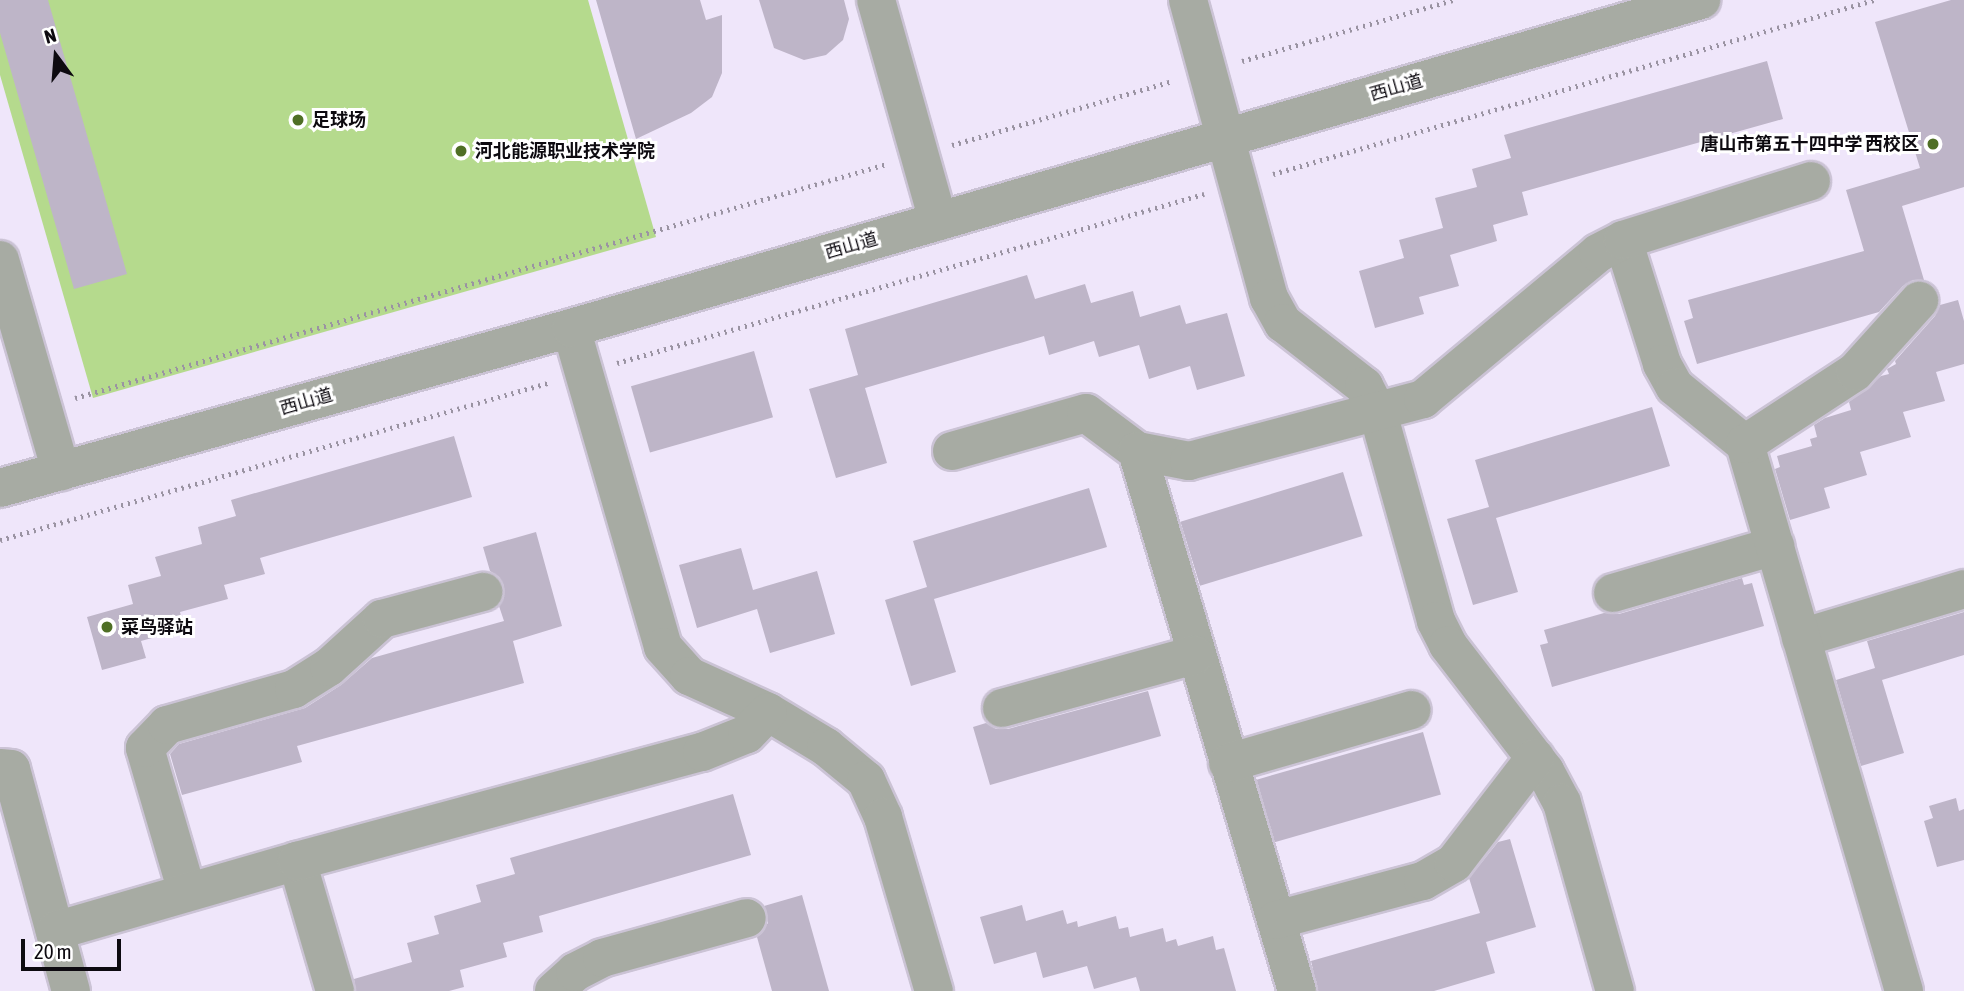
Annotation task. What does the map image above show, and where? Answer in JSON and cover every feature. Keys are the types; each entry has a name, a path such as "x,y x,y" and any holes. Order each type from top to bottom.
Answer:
{"street":[{"path":"876,0 938,221"},
{"path":"1188,0 1228,137 1269,298 1283,323 1364,386 1378,413 1436,621 1448,645 1535,758 1562,803 1615,991"},
{"name":"西山道","path":"0,488 571,328 1701,0"},
{"path":"951,451 1086,413 1137,451 1189,461 1423,399 1598,253 1623,240 1811,181"},
{"path":"1623,240 1662,364 1675,387 1745,444 1904,991"},
{"path":"0,260 61,471"},
{"path":"1745,444 1855,372 1919,301"},
{"path":"571,328 663,647 689,676 768,712 826,747 866,780 883,817 934,991"},
{"path":"1137,451 1195,655 1297,991"},
{"path":"1613,593 1774,547"},
{"path":"1801,638 1964,589"},
{"path":"187,892 145,747 167,725 294,689 329,667 382,620 483,592"},
{"path":"1002,708 1195,655"},
{"path":"1228,764 1412,710"},
{"path":"55,931 297,861 702,752 747,734 768,712"},
{"path":"1276,920 1423,881 1454,863 1535,758"},
{"path":"0,768 11,769 71,991"},
{"path":"297,861 335,991"},
{"path":"554,991 575,972 603,958 747,918"}],"path":[{"path":"43,407 1454,0"},
{"path":"0,540 1874,0"}],"green space":[{"name":"河北能源职业技术学院","path":"0,0 588,0 656,237 93,398 0,75"}],"building":[{"path":"0,0 48,0 127,274 74,289 0,33"},
{"path":"596,0 700,0 706,20 722,15 722,73 712,97 691,113 636,139"},
{"path":"759,0 844,0 849,19 843,40 826,55 804,60 774,48"},
{"path":"1951,0 1964,0 1964,187 1902,206 1924,280 1913,280 1903,286 1879,312 1697,364 1684,321 1693,318 1688,300 1864,251 1846,190 1920,168 1875,22"},
{"path":"1767,61 1783,119 1522,192 1528,215 1493,225 1497,241 1450,255 1459,286 1419,297 1424,314 1375,328 1359,271 1404,258 1399,240 1443,228 1435,198 1477,187 1472,169 1511,158 1504,135"},
{"path":"1027,275 1035,299 1085,284 1091,303 1133,291 1140,317 1180,305 1186,324 1227,313 1245,376 1197,390 1190,366 1149,379 1139,345 1099,357 1094,341 1049,355 1044,336 865,388 887,463 836,478 809,389 858,375 845,329"},
{"path":"1958,300 1964,321 1964,364 1936,372 1945,401 1903,412 1911,437 1860,452 1867,475 1824,488 1830,508 1790,520 1775,469 1780,467 1777,456 1812,446 1810,439 1817,437 1814,425 1825,418 1851,410 1849,402 1881,376 1889,374 1887,369 1896,364 1895,361 1935,316 1940,305"},
{"path":"754,351 773,417 650,453 631,386"},
{"path":"1652,407 1670,466 1496,518 1518,592 1473,605 1447,519 1489,507 1475,460"},
{"path":"454,436 472,497 260,558 265,574 224,585 228,599 180,612 185,629 141,641 146,658 102,670 87,617 133,604 128,585 161,576 155,557 202,544 198,527 236,516 231,500"},
{"path":"1343,472 1363,536 1200,586 1180,522"},
{"path":"1089,488 1107,547 934,599 956,672 911,686 885,600 927,587 913,541"},
{"path":"536,532 562,626 513,641 524,683 297,746 302,762 182,795 170,754 179,744 305,708 341,685 372,658 504,621 499,606 504,597 504,586 499,577 490,571 483,547"},
{"path":"741,548 753,590 817,571 835,634 770,653 757,609 697,628 679,565"},
{"path":"1742,578 1744,585 1752,583 1764,626 1552,687 1540,645 1548,643 1544,630 1604,613 1619,614"},
{"path":"1964,612 1964,655 1882,680 1904,753 1861,766 1836,680 1875,668 1867,641"},
{"path":"1148,691 1161,736 990,785 973,727 986,723 996,729 1008,729"},
{"path":"1423,732 1441,794 1275,842 1257,780"},
{"path":"733,794 751,855 539,916 543,932 503,943 507,957 460,970 464,987 449,991 356,991 354,979 412,962 407,943 439,934 434,916 481,902 476,885 515,874 510,858"},
{"path":"1956,798 1959,811 1964,809 1964,860 1937,867 1924,821 1933,818 1929,806"},
{"path":"1510,839 1536,927 1486,942 1495,973 1434,991 1318,991 1311,961 1480,913 1469,878 1498,842"},
{"path":"802,895 829,991 772,991 757,937 768,923 764,906"},
{"path":"1022,905 1026,921 1063,910 1067,924 1077,921 1078,927 1116,916 1119,929 1128,927 1130,937 1163,928 1166,942 1176,939 1178,946 1213,936 1216,950 1224,948 1236,991 1140,991 1136,977 1094,989 1087,966 1043,978 1036,952 994,964 980,917"}],"place":[{"name":"足球场","path":"298,120"},
{"name":"唐山市第五十四中学 西校区","path":"1933,144"},
{"name":"河北能源职业技术学院","path":"461,151"},
{"name":"菜鸟驿站","path":"107,627"}]}
